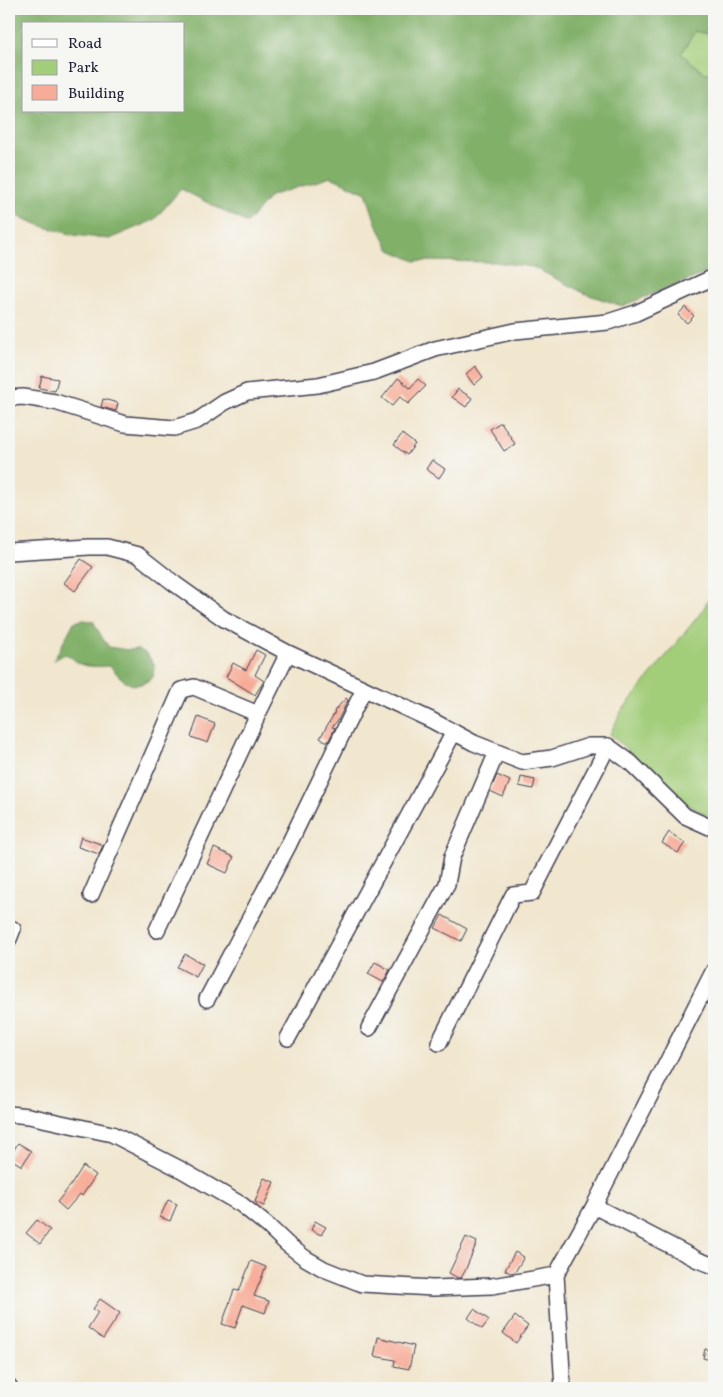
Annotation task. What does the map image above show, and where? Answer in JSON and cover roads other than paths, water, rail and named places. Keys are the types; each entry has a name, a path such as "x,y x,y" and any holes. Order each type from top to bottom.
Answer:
{"street":[{"path":"9,398 55,402 124,424 174,428 197,421 225,402 247,392 318,385 374,372 435,349 514,331 608,322 636,313 714,277"},
{"path":"9,552 107,547 138,554 175,584 224,619 288,653 496,752 522,762 552,758 589,746 608,746 631,763 685,816 714,829"},
{"path":"157,930 288,653"},
{"path":"91,895 181,690 187,687 194,687 258,714"},
{"path":"207,999 288,846 364,689"},
{"path":"288,1038 454,732"},
{"path":"439,1043 513,895 532,893 608,746"},
{"path":"369,1028 447,884 452,857 496,752"},
{"path":"562,1388 556,1275 594,1206 714,970"},
{"path":"9,1114 29,1116 112,1134 180,1168 242,1205 305,1258 324,1269 362,1284 433,1288 492,1286 556,1275"},
{"path":"594,1206 698,1260 714,1266"}]}
